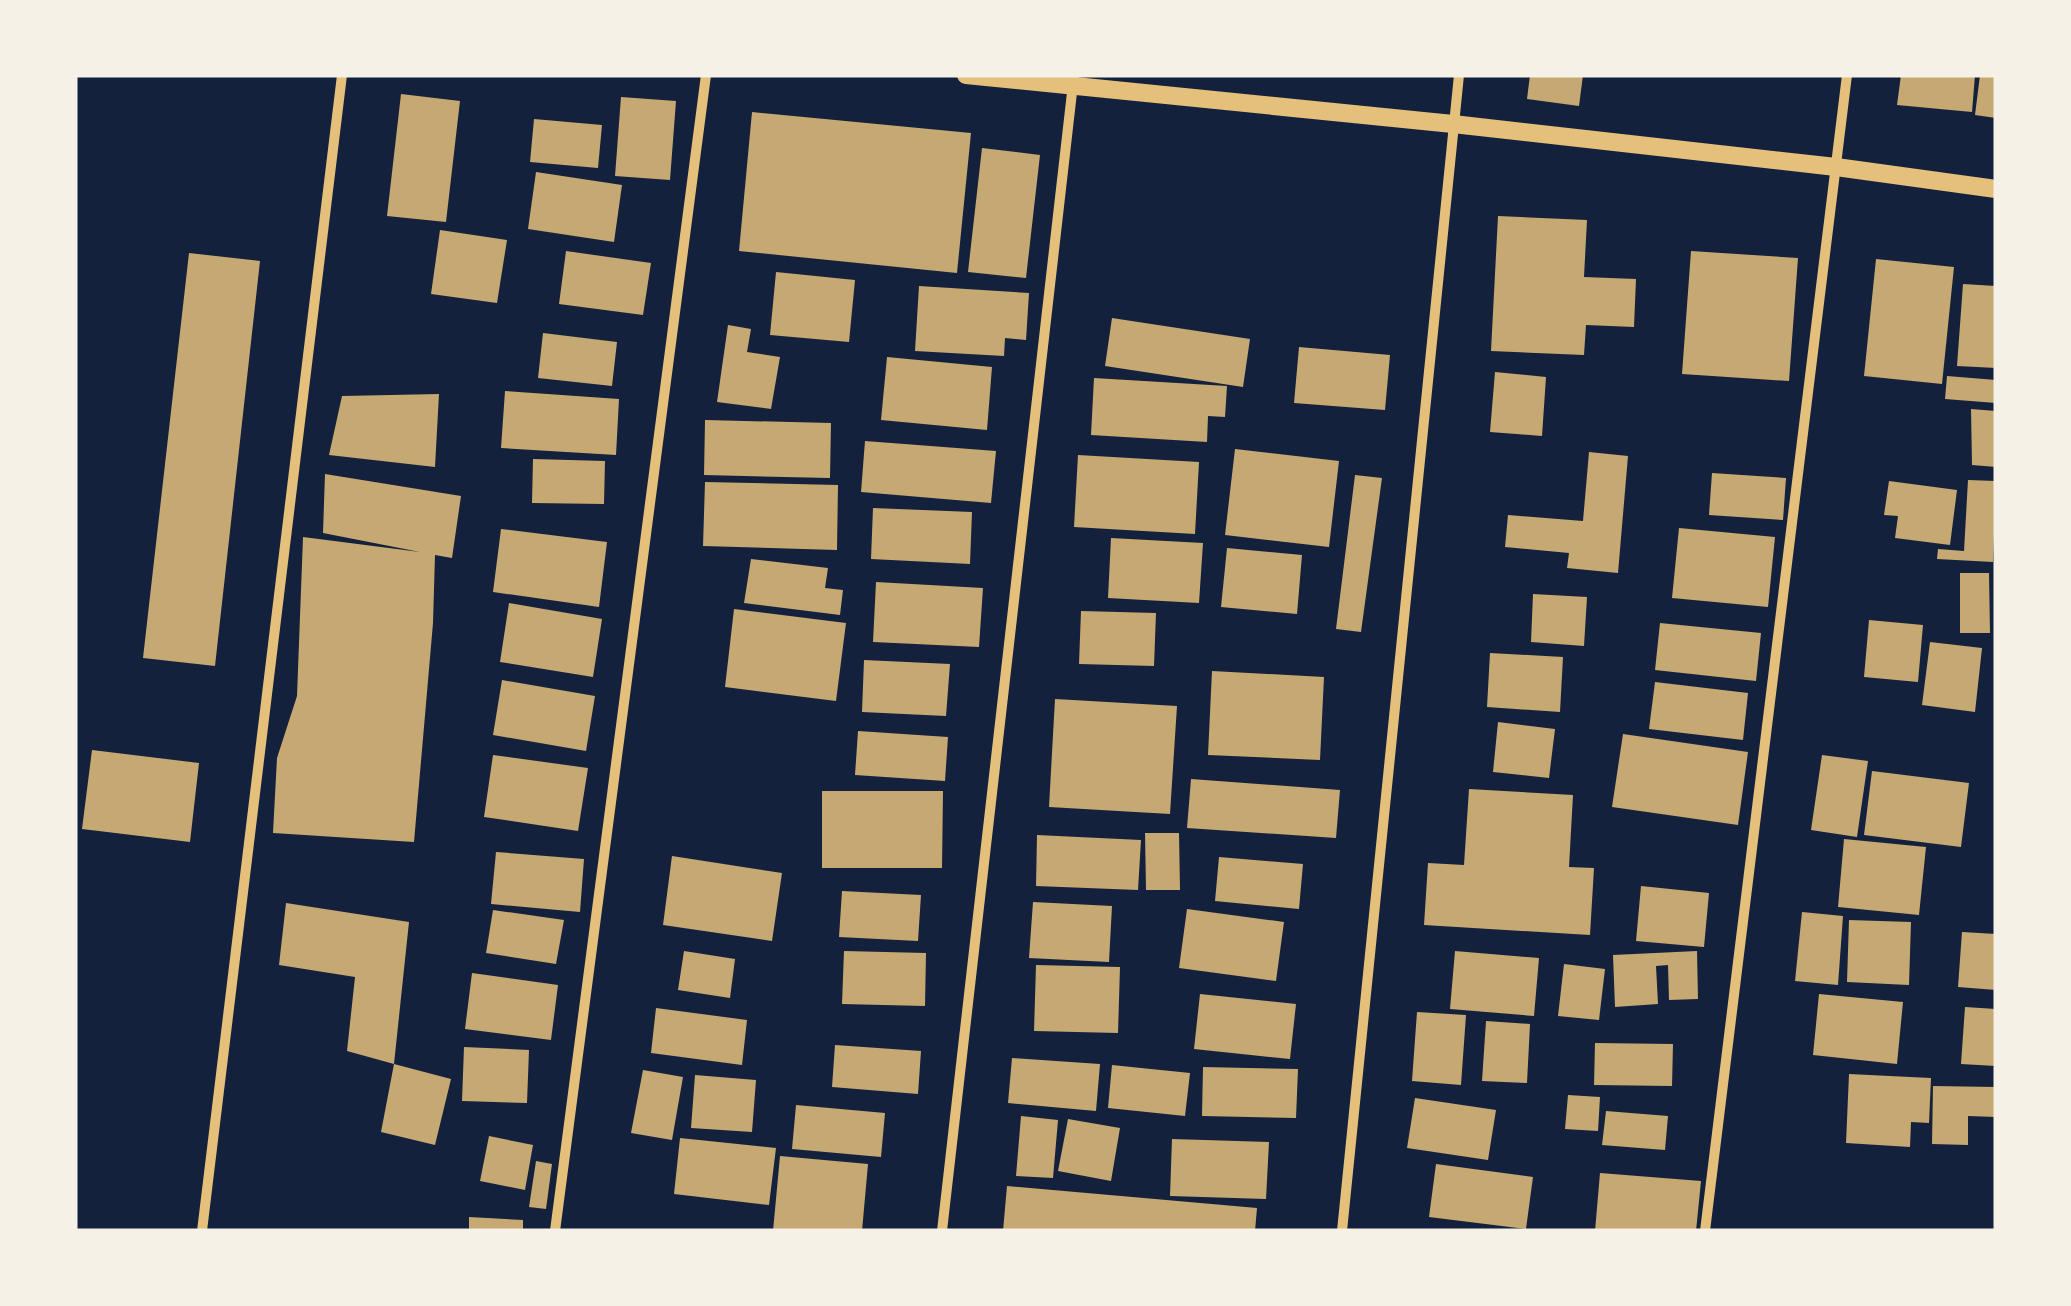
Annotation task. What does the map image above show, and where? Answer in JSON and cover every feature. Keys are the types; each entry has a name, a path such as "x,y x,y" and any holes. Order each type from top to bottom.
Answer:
{"street":[{"path":"202,1231 342,75"},
{"path":"555,1231 706,75"},
{"path":"966,75 1074,82 1996,188"},
{"path":"1342,1231 1459,75"},
{"path":"1705,1231 1847,75"},
{"path":"942,1231 1074,82"}],"building":[{"path":"1530,75 1583,75 1579,106 1527,99"},
{"path":"1901,75 1975,75 1972,112 1897,105"},
{"path":"1980,75 1996,75 1996,118 1975,115"},
{"path":"401,94 460,101 446,222 387,216"},
{"path":"621,97 676,101 670,180 615,176"},
{"path":"752,112 971,133 957,273 739,251"},
{"path":"534,119 602,125 598,168 530,162"},
{"path":"982,148 1040,155 1026,278 968,272"},
{"path":"536,172 622,185 614,242 528,229"},
{"path":"1498,216 1587,220 1584,277 1636,279 1634,327 1586,325 1584,355 1491,351"},
{"path":"440,230 507,240 497,303 431,294"},
{"path":"566,251 651,263 643,315 559,304"},
{"path":"1691,251 1798,258 1789,381 1682,374"},
{"path":"189,253 260,261 215,666 143,658"},
{"path":"1876,259 1954,267 1942,384 1864,376"},
{"path":"776,272 855,280 849,342 770,335"},
{"path":"1963,284 1996,286 1996,368 1957,366"},
{"path":"919,286 1029,293 1026,340 1005,338 1004,356 915,351"},
{"path":"1112,318 1250,339 1243,387 1105,366"},
{"path":"728,325 751,329 747,352 780,357 771,409 717,402"},
{"path":"543,333 617,342 612,386 538,378"},
{"path":"1299,347 1390,355 1385,410 1294,403"},
{"path":"887,357 992,367 987,430 881,420"},
{"path":"1495,372 1546,377 1542,436 1490,432"},
{"path":"1947,376 1996,380 1996,403 1945,399"},
{"path":"1094,378 1227,386 1225,417 1208,416 1207,442 1091,435"},
{"path":"505,391 619,399 616,455 501,448"},
{"path":"439,394 435,467 329,455 342,396"},
{"path":"1971,409 1996,411 1996,467 1972,465"},
{"path":"705,420 831,423 830,478 704,475"},
{"path":"865,441 996,451 991,503 861,492"},
{"path":"1235,449 1339,461 1329,547 1225,535"},
{"path":"1589,452 1628,456 1618,573 1567,568 1569,553 1505,547 1508,515 1583,521"},
{"path":"1078,455 1199,462 1195,534 1074,527"},
{"path":"533,459 605,461 604,504 532,503"},
{"path":"1712,473 1786,478 1783,520 1709,515"},
{"path":"325,474 461,496 452,558 435,555 414,842 273,833 277,758 297,696 303,537 420,552 323,533"},
{"path":"1355,475 1382,478 1361,632 1336,629"},
{"path":"1968,480 1996,481 1993,562 1937,559 1938,549 1964,551"},
{"path":"1889,481 1957,490 1950,545 1895,538 1898,516 1884,515"},
{"path":"705,482 838,485 837,550 703,546"},
{"path":"873,508 972,512 970,564 871,559"},
{"path":"1679,528 1775,537 1768,607 1672,598"},
{"path":"501,529 607,542 599,607 493,592"},
{"path":"1111,538 1203,543 1199,603 1108,598"},
{"path":"1227,548 1302,555 1297,614 1221,607"},
{"path":"751,559 828,568 825,588 843,590 840,615 744,603"},
{"path":"1960,573 1989,573 1990,633 1960,633"},
{"path":"876,582 983,588 979,647 873,642"},
{"path":"1533,594 1587,597 1584,646 1531,642"},
{"path":"509,603 602,619 593,677 500,662"},
{"path":"734,609 846,623 836,701 725,687"},
{"path":"1081,611 1156,613 1154,666 1079,664"},
{"path":"1869,620 1923,625 1918,682 1864,677"},
{"path":"1660,623 1761,633 1756,681 1655,670"},
{"path":"1930,642 1982,648 1975,712 1922,705"},
{"path":"1490,653 1563,657 1560,712 1487,707"},
{"path":"864,660 950,664 946,716 862,712"},
{"path":"1212,671 1324,677 1320,760 1208,755"},
{"path":"502,680 595,696 586,751 493,735"},
{"path":"1655,682 1748,693 1743,740 1649,729"},
{"path":"1055,699 1177,706 1170,814 1049,807"},
{"path":"1498,722 1555,729 1549,778 1493,772"},
{"path":"858,731 948,737 945,781 855,775"},
{"path":"1623,734 1748,752 1738,825 1612,807"},
{"path":"92,750 199,763 190,842 82,829"},
{"path":"493,755 588,768 578,831 484,817"},
{"path":"1822,755 1868,761 1857,837 1811,830"},
{"path":"1872,771 1969,783 1961,847 1864,835"},
{"path":"1191,779 1340,790 1336,838 1187,828"},
{"path":"1469,789 1573,795 1569,867 1594,868 1590,935 1424,925 1428,863 1464,865"},
{"path":"822,791 943,791 942,868 822,868"},
{"path":"1145,833 1179,833 1180,890 1146,890"},
{"path":"1037,835 1141,840 1138,890 1036,886"},
{"path":"1844,839 1926,847 1919,915 1838,907"},
{"path":"496,852 584,859 580,912 491,904"},
{"path":"672,856 782,873 772,941 663,925"},
{"path":"1219,857 1303,864 1299,909 1215,901"},
{"path":"1641,886 1709,893 1704,947 1636,941"},
{"path":"842,891 921,895 918,941 839,937"},
{"path":"1033,902 1112,906 1109,962 1029,958"},
{"path":"286,903 409,922 394,1064 347,1051 355,977 279,965"},
{"path":"1187,909 1284,922 1276,981 1179,968"},
{"path":"493,910 564,920 556,964 486,953"},
{"path":"1802,912 1843,916 1838,985 1795,981"},
{"path":"1849,920 1911,922 1909,985 1847,982"},
{"path":"1962,932 1996,934 1996,990 1958,987"},
{"path":"684,951 735,959 730,998 678,990"},
{"path":"844,951 926,953 925,1006 842,1004"},
{"path":"1455,951 1539,958 1534,1016 1450,1009"},
{"path":"1697,951 1698,999 1669,1000 1668,965 1656,966 1658,1004 1615,1007 1613,955"},
{"path":"1564,964 1605,969 1599,1020 1558,1016"},
{"path":"1036,965 1120,967 1118,1033 1034,1031"},
{"path":"472,973 558,985 551,1040 465,1029"},
{"path":"1200,994 1296,1004 1290,1059 1194,1049"},
{"path":"1819,994 1903,1002 1897,1064 1813,1055"},
{"path":"1965,1007 1996,1009 1996,1066 1961,1064"},
{"path":"656,1008 747,1020 742,1065 651,1053"},
{"path":"1417,1012 1466,1015 1461,1085 1412,1081"},
{"path":"1486,1021 1530,1024 1527,1083 1482,1081"},
{"path":"1595,1043 1673,1044 1672,1086 1594,1085"},
{"path":"835,1045 921,1051 918,1094 832,1087"},
{"path":"464,1047 529,1050 527,1103 462,1101"},
{"path":"1012,1058 1100,1064 1096,1111 1008,1103"},
{"path":"394,1064 451,1079 435,1145 381,1132"},
{"path":"1112,1065 1190,1073 1185,1116 1108,1108"},
{"path":"1203,1067 1298,1069 1296,1118 1202,1116"},
{"path":"643,1070 683,1077 672,1140 631,1133"},
{"path":"1849,1074 1931,1078 1929,1123 1911,1122 1910,1147 1846,1143"},
{"path":"695,1075 756,1080 752,1132 691,1128"},
{"path":"1933,1086 1996,1087 1996,1117 1968,1116 1968,1145 1932,1144"},
{"path":"1568,1095 1600,1097 1598,1131 1565,1129"},
{"path":"1415,1098 1496,1110 1488,1160 1407,1148"},
{"path":"796,1105 885,1113 881,1157 792,1149"},
{"path":"1606,1111 1668,1116 1665,1150 1602,1145"},
{"path":"1021,1116 1058,1120 1053,1178 1016,1176"},
{"path":"1068,1119 1120,1128 1111,1181 1058,1171"},
{"path":"489,1136 533,1145 525,1190 480,1181"},
{"path":"680,1138 776,1148 769,1205 674,1194"},
{"path":"1172,1139 1269,1142 1266,1199 1170,1196"},
{"path":"780,1156 868,1164 862,1231 773,1231"},
{"path":"536,1161 552,1164 546,1209 529,1207"},
{"path":"1436,1164 1533,1177 1526,1229 1429,1217"},
{"path":"1600,1173 1701,1181 1696,1231 1595,1231"},
{"path":"1007,1186 1257,1208 1255,1231 1003,1231"},
{"path":"469,1217 523,1220 523,1231 469,1231"}]}
